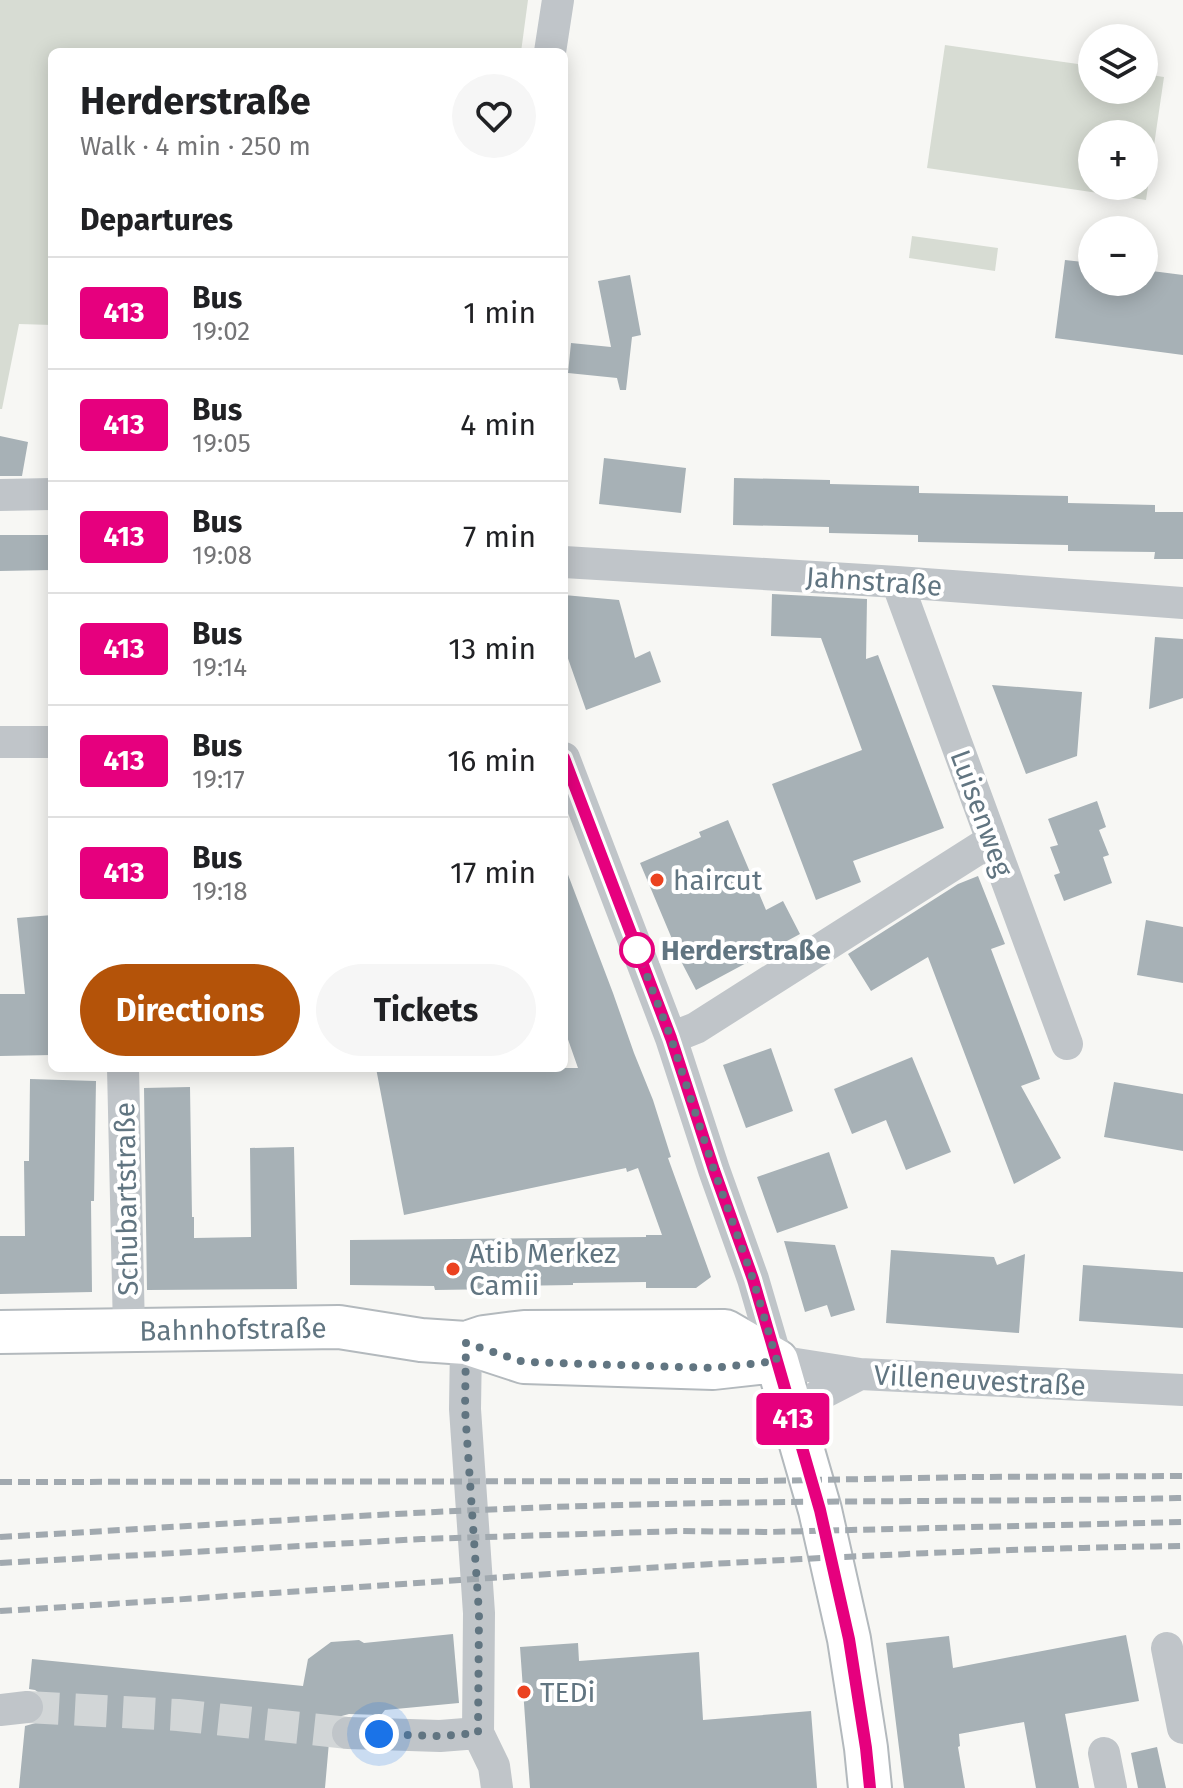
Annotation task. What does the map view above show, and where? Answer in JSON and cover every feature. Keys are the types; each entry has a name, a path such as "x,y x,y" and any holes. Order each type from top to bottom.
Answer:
{"main road":[{"name":"Bahnhofstraße","path":"0,1332 339,1327 421,1340 466,1343 484,1337 524,1332 725,1331 777,1361"},
{"path":"777,1361 820,1510 849,1639 870,1788"}],"street":[{"path":"551,48 558,0"},
{"path":"0,495 48,494"},
{"name":"Jahnstraße","path":"568,562 1183,603"},
{"name":"Luisenweg","path":"897,582 1067,1044"},
{"path":"0,742 48,742"},
{"path":"568,768 671,1038 753,1279 777,1361"},
{"path":"671,1038 696,1028 992,840"},
{"name":"Schubartstraße","path":"123,1072 129,1330"},
{"path":"466,1343 465,1409 479,1613 478,1733 494,1766 497,1788"},
{"name":"Villeneuvestraße","path":"777,1361 860,1374 1183,1390"},
{"path":"797,1431 819,1395 860,1374"},
{"path":"1167,1648 1183,1728"},
{"path":"348,1733 440,1736 478,1733"},
{"path":"1104,1753 1111,1788"}],"shaded area":[{"path":"0,0 528,0 522,48 48,48 48,325 19,324 0,409"},
{"path":"945,45 1078,64 1078,104 1158,104 1158,76 1164,77 1158,120 1078,120 1078,190 927,168"},
{"path":"912,236 998,248 995,271 909,258"}],"building":[{"path":"1065,260 1078,261 1078,296 1158,296 1158,272 1183,275 1183,355 1055,338"},
{"path":"630,275 641,335 632,337 626,390 620,390 617,378 568,373 571,343 611,347 598,281"},
{"path":"0,436 28,442 22,476 0,476"},
{"path":"604,458 686,468 681,513 599,504"},
{"path":"734,478 830,480 830,484 919,486 919,493 1068,496 1068,503 1155,505 1155,512 1183,512 1183,559 1154,559 1155,552 1068,551 1068,545 918,542 918,535 829,533 829,527 733,525"},
{"path":"0,535 48,535 48,570 0,571"},
{"path":"772,594 867,599 866,659 878,655 944,828 853,861 861,882 816,900 772,784 862,750 821,638 771,636"},
{"path":"568,595 619,600 635,658 650,651 661,682 586,710 568,658"},
{"path":"1155,637 1183,639 1183,698 1149,709"},
{"path":"992,685 1082,692 1077,756 1026,774"},
{"path":"1097,801 1106,827 1099,830 1109,855 1103,857 1112,883 1064,901 1054,875 1060,873 1050,847 1058,845 1048,819"},
{"path":"728,820 766,910 783,901 800,934 696,990 640,863 701,837 699,832"},
{"path":"568,875 653,1100 671,1157 668,1158 711,1277 696,1288 646,1288 646,1282 435,1290 434,1286 350,1285 350,1240 662,1235 638,1168 404,1215 377,1072 568,1072 568,1068 578,1068 568,1039"},
{"path":"978,876 1005,944 991,949 1040,1079 1021,1086 1061,1158 1014,1184 928,957 871,991 848,954 958,884"},
{"path":"48,915 48,1055 0,1056 0,994 25,994 17,918"},
{"path":"1146,920 1183,927 1183,983 1137,975"},
{"path":"771,1048 793,1111 746,1128 723,1065"},
{"path":"912,1057 951,1152 906,1170 886,1120 852,1134 834,1089"},
{"path":"30,1079 96,1081 94,1201 91,1201 92,1292 0,1294 0,1236 25,1236 24,1161 29,1161"},
{"path":"1114,1082 1183,1094 1183,1151 1104,1137"},
{"path":"190,1087 194,1238 251,1237 250,1148 294,1147 297,1289 147,1290 144,1088"},
{"path":"829,1152 848,1208 777,1233 757,1177"},
{"path":"784,1241 835,1245 855,1310 831,1317 827,1305 805,1312"},
{"path":"891,1250 994,1257 997,1265 1025,1254 1019,1333 886,1323"},
{"path":"1083,1265 1183,1272 1183,1328 1079,1321"},
{"path":"453,1634 459,1703 385,1710 381,1715 349,1714 338,1717 332,1722 329,1732 331,1741 325,1788 19,1788 25,1726 39,1722 46,1706 42,1695 29,1689 32,1659 303,1686 308,1659 331,1642 359,1640 364,1643"},
{"path":"1126,1635 1139,1701 1065,1714 1079,1788 1036,1788 1024,1722 959,1734 958,1747 965,1788 904,1788 886,1643 949,1636 953,1668"},
{"path":"578,1643 579,1661 699,1652 703,1720 811,1711 817,1788 530,1788 520,1647"},
{"path":"1157,1747 1166,1788 1138,1788 1131,1753"}],"tunnel":[{"path":"27,1707 178,1715 348,1733"}],"railway":[{"path":"0,1482 760,1481 1183,1476"},
{"path":"0,1537 581,1506 1183,1498"},
{"path":"0,1563 422,1539 1183,1522"},
{"path":"0,1611 739,1562 1183,1546"}],"bus line":[{"name":"413","path":"568,768 671,1038 753,1279 820,1510 849,1639 870,1788"}],"place":[{"name":"haircut","path":"657,880"},
{"name":"Herderstraße","path":"637,950"},
{"name":"Atib Merkez Camii","path":"453,1269"},
{"name":"TEDi","path":"524,1692"}],"route":[{"path":"379,1734 440,1736 478,1733 479,1613 465,1409 466,1343 524,1362 713,1368 777,1361 753,1279 671,1038 637,950"}]}
